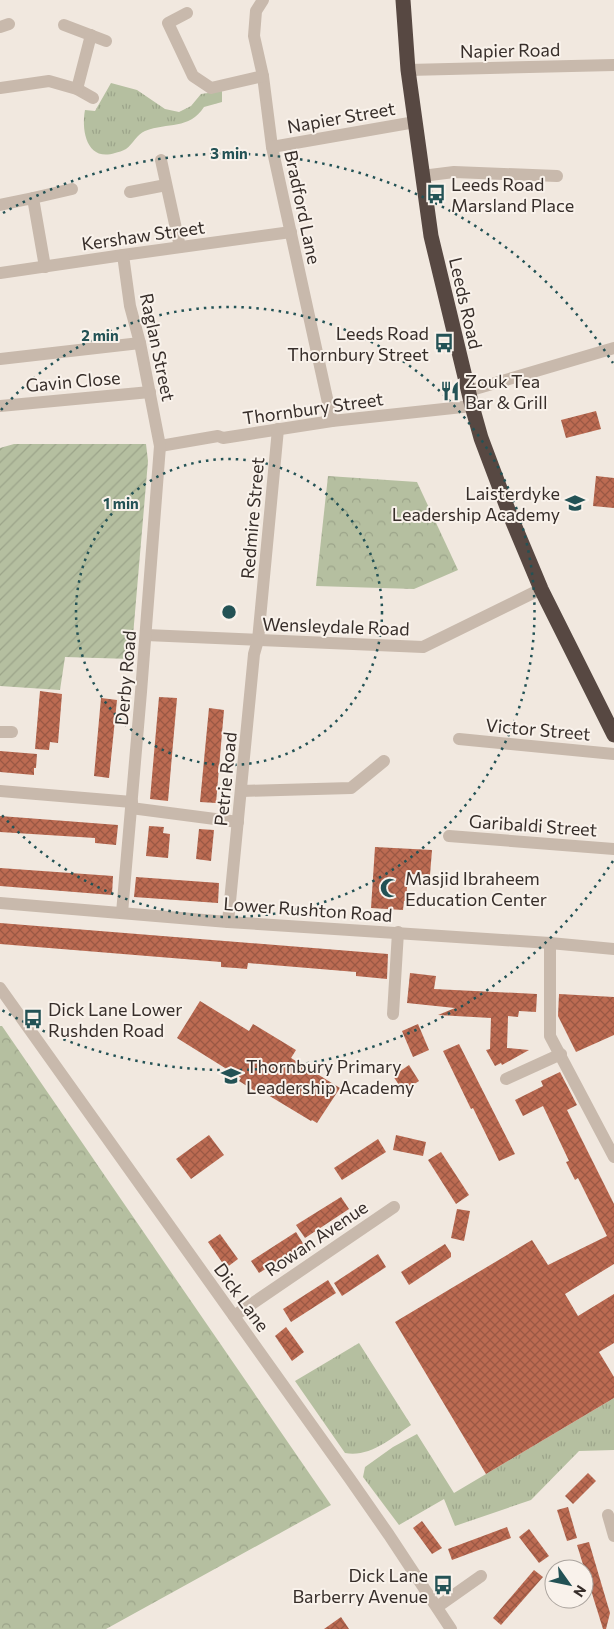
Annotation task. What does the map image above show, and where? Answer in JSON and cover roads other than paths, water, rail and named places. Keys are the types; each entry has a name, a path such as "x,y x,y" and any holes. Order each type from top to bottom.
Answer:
{"highway":[{"name":"Leeds Road","path":"402,0 408,70 431,236 481,438 541,589 614,735"}],"street":[{"name":"Bradford Lane","path":"263,0 256,11 254,36 263,76 272,147 332,421"},
{"path":"187,13 168,23 193,76 211,88 263,76"},
{"path":"64,25 106,41"},
{"path":"77,88 91,35"},
{"name":"Napier Road","path":"408,70 614,65"},
{"path":"0,88 49,80 77,88 92,98"},
{"name":"Napier Street","path":"272,147 415,122"},
{"path":"161,160 180,247"},
{"path":"422,176 454,172 556,176"},
{"path":"130,192 166,185"},
{"path":"0,205 72,189"},
{"path":"33,198 44,267"},
{"name":"Kershaw Street","path":"0,273 291,232"},
{"name":"Raglan Street","path":"123,255 130,306 140,343 160,446"},
{"path":"0,359 140,343"},
{"name":"Thornbury Street","path":"160,446 218,436 223,438 470,399 614,348"},
{"name":"Gavin Close","path":"0,406 150,392"},
{"name":"Redmire Street","path":"258,640 278,429"},
{"name":"Derby Road","path":"122,913 160,446"},
{"name":"Wensleydale Road","path":"146,635 423,647 541,589"},
{"name":"Petrie Road","path":"228,922 254,654 258,640"},
{"name":"Victor Street","path":"458,739 614,754"},
{"path":"242,791 351,788 384,761"},
{"path":"0,792 131,805 238,822"},
{"name":"Garibaldi Street","path":"449,836 614,849"},
{"name":"Lower Rushton Road","path":"0,903 228,922 550,942 614,949"},
{"path":"393,1014 398,932"},
{"path":"550,942 550,1036 614,1157"},
{"name":"Dick Lane","path":"0,988 389,1534 451,1629"},
{"path":"506,1079 561,1054"},
{"name":"Rowan Avenue","path":"234,1316 394,1206"},
{"path":"608,1515 614,1536"},
{"path":"437,1608 482,1576"}],"place":[{"name":"Leeds Road Marsland Place","path":"436,194"},
{"name":"Leeds Road Thornbury Street","path":"444,343"},
{"name":"Zouk Tea Bar & Grill","path":"450,391"},
{"name":"Laisterdyke Leadership Academy","path":"575,503"},
{"name":"Masjid Ibraheem Education Center","path":"390,888"},
{"name":"Dick Lane Lower Rushden Road","path":"33,1019"},
{"name":"Thornbury Primary Leadership Academy","path":"231,1076"},
{"name":"Dick Lane Barberry Avenue","path":"443,1585"}]}
